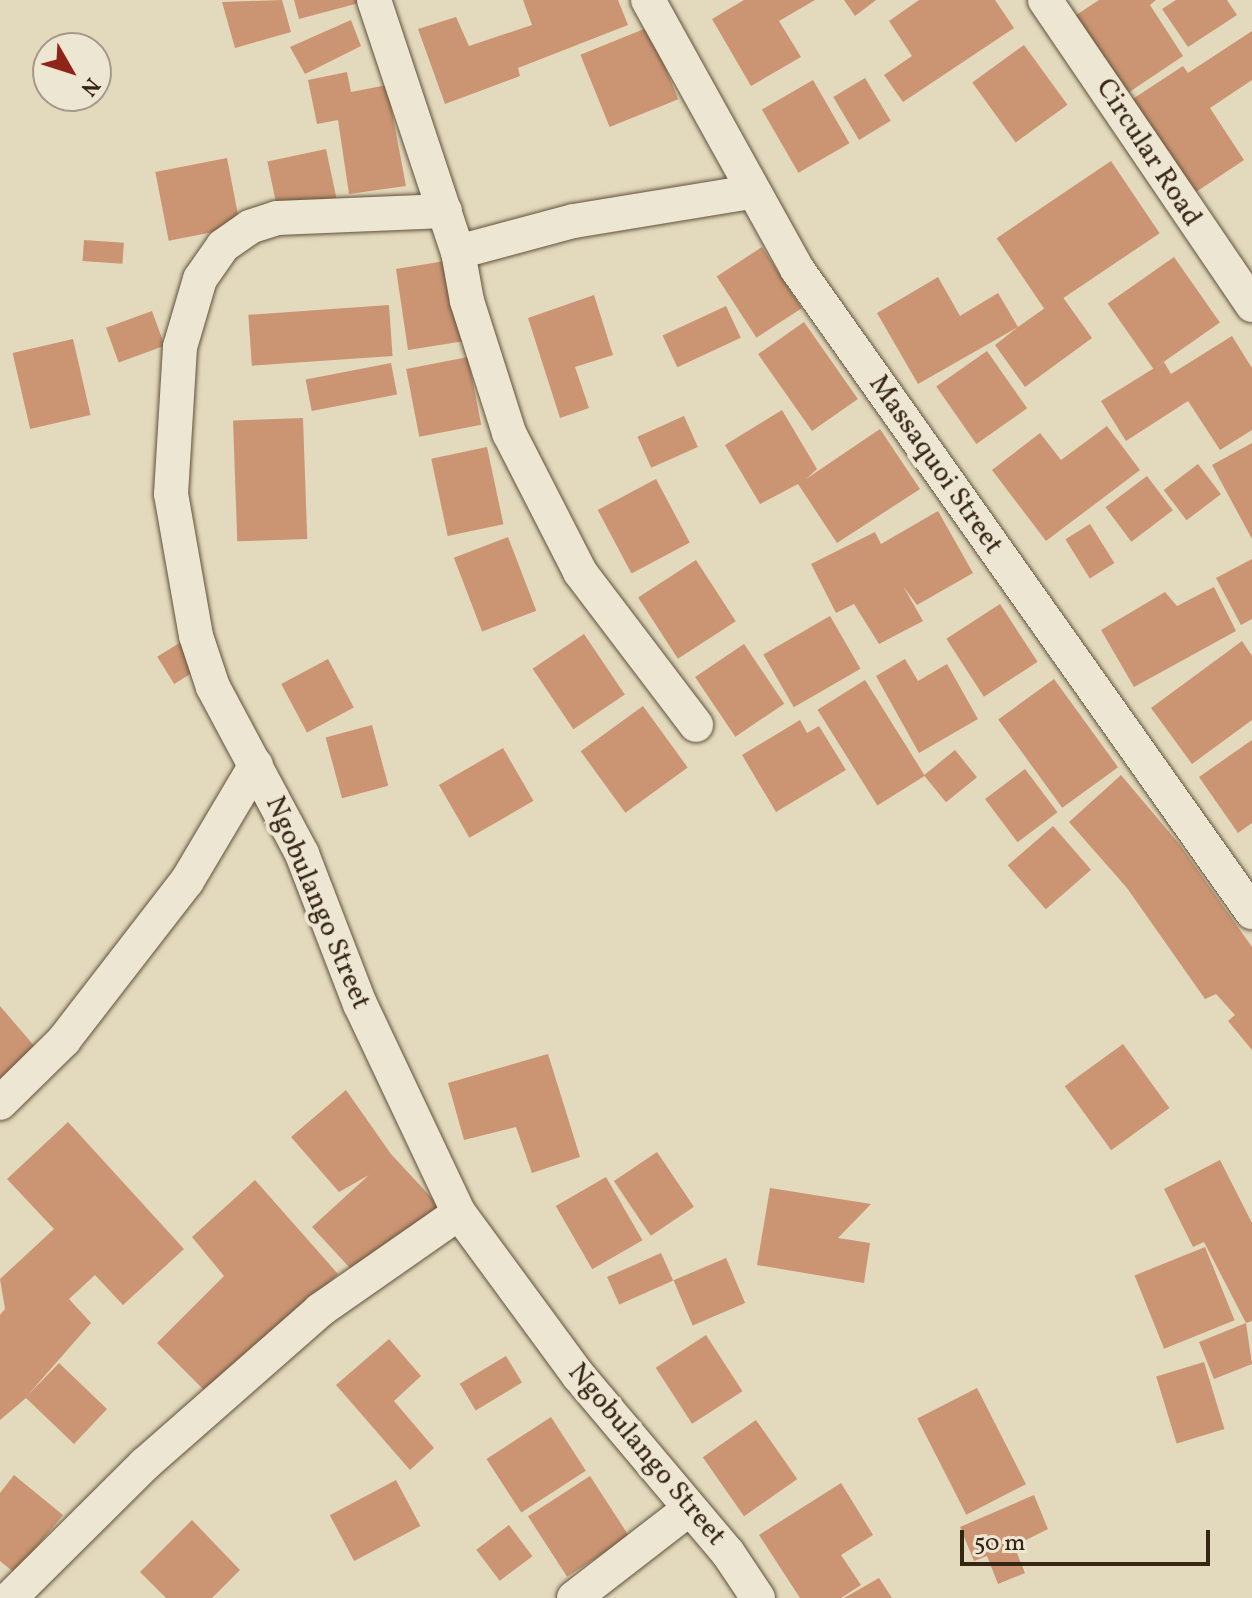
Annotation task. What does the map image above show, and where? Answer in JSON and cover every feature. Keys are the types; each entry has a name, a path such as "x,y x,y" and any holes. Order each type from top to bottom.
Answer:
{"street":[{"path":"374,0 458,252 467,301 509,433 547,514 597,597 696,725"},
{"name":"Massaquoi Street","path":"648,0 751,192 797,269 1252,912"},
{"name":"Circular Road","path":"1045,0 1252,305"},
{"path":"458,252 574,221 751,192"},
{"name":"Ngobulango Street","path":"445,211 277,218 250,227 223,246 200,279 180,347 171,494 196,636 213,687 302,854 360,1004 459,1213 569,1363 758,1598"},
{"path":"0,1103 64,1040 187,881 256,765"},
{"path":"10,1598 136,1473 320,1310 459,1213"},
{"path":"574,1598 689,1509"}],"building":[{"path":"282,0 291,32 235,48 222,2"},
{"path":"294,0 358,0 359,3 299,19"},
{"path":"523,0 618,0 628,25 518,68 520,76 445,104 418,29 456,17 469,46 532,25"},
{"path":"744,0 815,0 779,21 801,57 751,86 712,19"},
{"path":"844,0 876,0 855,16"},
{"path":"919,0 995,0 1014,28 903,102 884,75 912,56 889,21"},
{"path":"1099,0 1156,0 1150,5 1183,56 1119,99 1067,21"},
{"path":"1176,0 1227,0 1237,15 1188,47 1162,9"},
{"path":"351,20 361,46 305,74 290,47"},
{"path":"649,27 678,99 610,127 580,55"},
{"path":"1252,31 1252,80 1210,108 1244,160 1184,200 1122,106 1183,66 1188,73"},
{"path":"1024,45 1067,105 1016,142 972,83"},
{"path":"347,72 351,92 387,85 406,186 349,194 338,120 317,124 308,80"},
{"path":"865,78 891,121 859,140 833,97"},
{"path":"813,80 850,143 798,173 762,110"},
{"path":"326,149 336,198 278,210 267,161"},
{"path":"227,158 240,227 169,241 155,172"},
{"path":"1111,161 1160,233 1045,310 997,238"},
{"path":"84,240 124,243 122,264 83,261"},
{"path":"762,247 802,308 756,338 717,276"},
{"path":"1174,257 1220,323 1154,369 1108,303"},
{"path":"445,261 465,341 408,350 396,269"},
{"path":"938,277 960,316 998,293 1018,327 918,384 877,313"},
{"path":"594,295 613,355 575,367 589,408 560,418 528,318"},
{"path":"1062,296 1092,338 1025,387 995,345"},
{"path":"389,305 393,356 252,366 248,315"},
{"path":"726,306 741,338 677,367 663,336"},
{"path":"152,311 165,346 119,363 106,328"},
{"path":"804,322 858,399 812,431 758,354"},
{"path":"1232,336 1252,368 1252,430 1220,450 1188,401 1126,441 1101,401 1164,362 1171,374"},
{"path":"73,339 91,415 30,429 13,353"},
{"path":"987,351 1027,408 976,444 936,387"},
{"path":"468,357 481,425 419,437 406,369"},
{"path":"391,363 397,394 312,411 306,380"},
{"path":"782,410 817,469 806,479 880,429 920,489 837,543 798,484 760,504 725,445"},
{"path":"684,416 698,447 651,468 637,437"},
{"path":"303,418 307,539 237,541 233,420"},
{"path":"1107,426 1140,470 1046,541 992,470 1040,433 1061,460"},
{"path":"1252,443 1252,539 1212,465"},
{"path":"487,447 503,524 448,536 431,459"},
{"path":"1198,464 1221,494 1187,520 1164,490"},
{"path":"1147,476 1173,510 1131,542 1105,507"},
{"path":"656,479 690,543 632,574 598,510"},
{"path":"938,511 973,573 917,605 903,586 923,621 879,644 854,604 836,613 811,564 875,532 881,544"},
{"path":"1090,524 1114,563 1090,578 1065,539"},
{"path":"508,537 536,611 482,632 454,558"},
{"path":"1252,559 1252,619 1241,625 1216,578"},
{"path":"696,560 736,621 678,659 638,598"},
{"path":"1214,587 1236,631 1134,687 1101,630 1165,592 1177,606"},
{"path":"1000,604 1038,662 984,697 946,639"},
{"path":"830,616 860,669 794,707 763,654"},
{"path":"584,634 625,695 573,729 533,669"},
{"path":"1242,641 1252,656 1252,720 1192,764 1151,708"},
{"path":"181,642 198,669 174,684 157,657"},
{"path":"744,644 784,704 735,737 695,677"},
{"path":"328,659 354,708 307,732 281,684"},
{"path":"905,659 918,681 947,664 978,719 919,753 876,676"},
{"path":"1054,679 1118,767 1062,808 998,720"},
{"path":"865,680 925,776 877,806 818,710"},
{"path":"643,706 688,767 625,813 581,751"},
{"path":"800,720 807,733 819,726 846,770 776,812 742,755"},
{"path":"372,725 388,786 342,798 326,737"},
{"path":"1252,740 1252,823 1238,833 1199,777"},
{"path":"503,748 534,801 469,838 439,785"},
{"path":"955,750 977,777 946,802 924,775"},
{"path":"1025,769 1057,812 1018,842 985,799"},
{"path":"1121,775 1180,845 1252,947 1252,1050 1228,1021 1235,1015 1216,994 1205,999 1127,888 1069,822"},
{"path":"1053,826 1091,870 1046,909 1008,865"},
{"path":"0,1006 42,1055 0,1087"},
{"path":"1123,1044 1169,1108 1111,1150 1065,1086"},
{"path":"548,1054 580,1157 532,1173 516,1127 464,1140 448,1083"},
{"path":"346,1090 391,1154 441,1208 362,1281 312,1227 369,1175 339,1192 291,1137"},
{"path":"68,1122 184,1249 123,1305 95,1275 69,1299 91,1323 27,1396 59,1363 107,1409 74,1444 26,1398 0,1420 0,1315 5,1309 0,1279 54,1229 7,1179"},
{"path":"657,1152 694,1207 651,1236 614,1181"},
{"path":"1220,1160 1252,1223 1252,1321 1246,1323 1204,1242 1193,1247 1164,1189"},
{"path":"606,1177 642,1240 592,1269 556,1206"},
{"path":"255,1180 338,1274 209,1395 157,1343 224,1276 192,1237"},
{"path":"770,1188 871,1204 838,1238 870,1243 864,1283 757,1265"},
{"path":"1205,1247 1235,1320 1164,1349 1135,1275"},
{"path":"661,1253 673,1280 619,1304 607,1277"},
{"path":"726,1258 745,1303 693,1325 674,1280"},
{"path":"1246,1323 1252,1364 1214,1379 1199,1342"},
{"path":"706,1335 742,1391 692,1424 656,1368"},
{"path":"389,1339 421,1376 394,1401 434,1448 410,1470 336,1385"},
{"path":"506,1356 522,1383 476,1410 460,1384"},
{"path":"1204,1362 1224,1429 1177,1444 1156,1377"},
{"path":"977,1388 1026,1484 966,1515 917,1418"},
{"path":"551,1417 586,1471 521,1513 486,1459"},
{"path":"756,1420 797,1479 744,1516 703,1457"},
{"path":"14,1475 63,1515 15,1573 0,1561 0,1493"},
{"path":"590,1476 629,1536 567,1577 528,1516"},
{"path":"396,1480 420,1526 354,1561 330,1515"},
{"path":"841,1483 873,1535 841,1555 861,1585 841,1598 800,1598 759,1535"},
{"path":"1034,1495 1048,1529 1014,1546 1025,1573 998,1584 987,1556 974,1561 960,1527"},
{"path":"192,1520 240,1570 212,1598 166,1598 140,1572"},
{"path":"509,1525 532,1556 500,1581 476,1550"},
{"path":"879,1578 892,1598 844,1598"}]}
